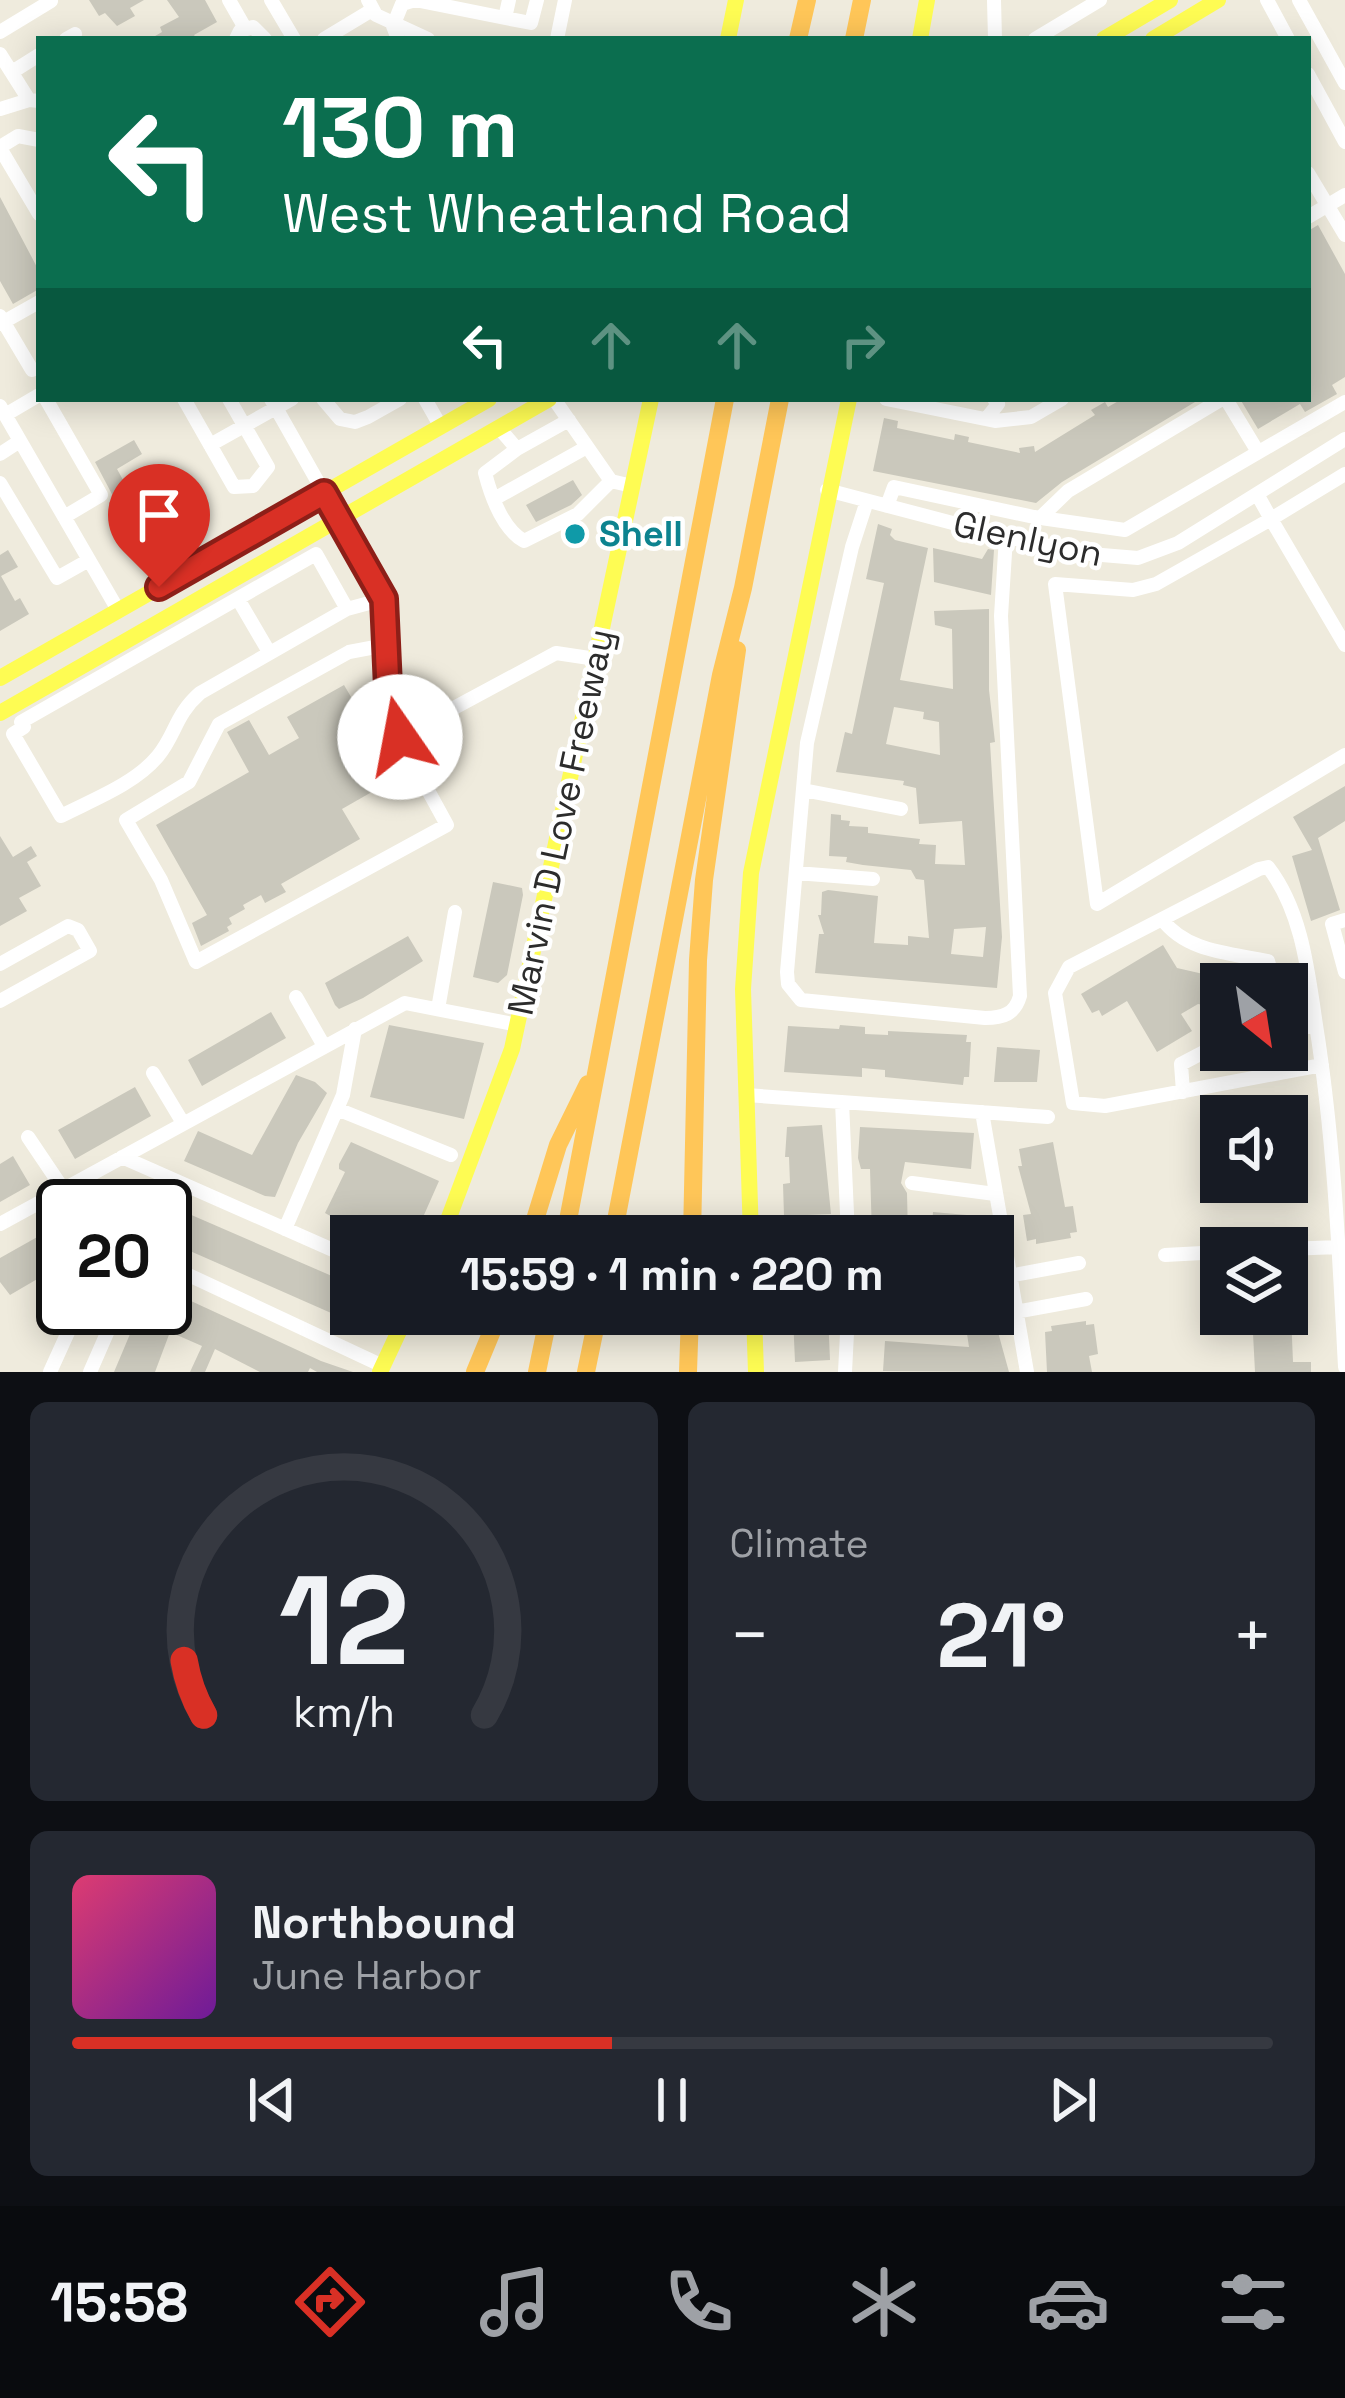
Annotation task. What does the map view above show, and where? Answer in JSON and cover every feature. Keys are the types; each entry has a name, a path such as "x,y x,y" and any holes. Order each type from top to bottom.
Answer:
{"highway":[{"path":"799,36 807,0"},
{"path":"855,36 862,4"},
{"path":"569,1215 723,402"},
{"path":"617,1215 721,675 779,402"},
{"path":"692,1215 704,880 743,589"},
{"path":"536,1215 558,1144 599,1060"},
{"path":"475,1372 490,1335"},
{"path":"538,1372 545,1335"},
{"path":"589,1372 594,1335"},
{"path":"688,1372 689,1335"}],"main road":[{"path":"729,36 736,0"},
{"path":"921,36 927,0"},
{"path":"1108,36 1146,6 1170,0"},
{"path":"1158,36 1218,0"},
{"path":"0,678 484,402"},
{"path":"446,458 514,402"},
{"path":"0,713 547,402"},
{"path":"750,1215 744,937 751,873 848,402"},
{"name":"Marvin D Love Freeway","path":"450,1215 495,1103 518,1024 632,486 645,403"},
{"path":"382,1369 397,1335"},
{"path":"755,1335 756,1372"}],"street":[{"path":"229,0 240,33"},
{"path":"271,0 292,36"},
{"path":"505,18 509,0"},
{"path":"395,32 402,4 415,1 531,23 536,0"},
{"path":"558,36 565,0"},
{"path":"994,0 995,36"},
{"path":"1040,36 1100,0"},
{"path":"1267,0 1286,36"},
{"path":"1299,0 1345,83"},
{"path":"0,32 51,1"},
{"path":"328,36 370,5 395,32"},
{"path":"0,54 34,100 0,110"},
{"path":"12,72 36,57"},
{"path":"1311,84 1345,142"},
{"path":"36,139 18,136 0,148 36,209"},
{"path":"1311,178 1345,235"},
{"path":"1311,215 1345,196"},
{"path":"32,370 1,321 36,304"},
{"path":"36,399 2,411 118,610"},
{"path":"45,402 101,495 64,517"},
{"path":"186,402 234,487 253,486 268,466 231,402"},
{"path":"326,402 340,419 355,422 394,402"},
{"path":"427,402 441,427"},
{"path":"554,402 611,481 632,486"},
{"path":"904,402 986,419 1031,417 1057,402"},
{"path":"986,419 998,402"},
{"path":"1040,518 1068,491 1219,402"},
{"path":"1226,402 1258,452"},
{"path":"886,506 894,487 1040,518 1125,530 1345,402"},
{"path":"210,445 274,403 384,599 389,709 447,824 196,962 160,880 126,820 189,782 218,724 350,652 386,645"},
{"path":"569,420 485,472 517,539 524,542 578,514 611,481"},
{"path":"499,428 517,449"},
{"name":"Glenlyon","path":"827,490 1006,537 1138,558 1165,549 1345,439"},
{"path":"0,454 20,441"},
{"path":"494,499 587,446"},
{"path":"1345,474 1156,584 1132,590 1055,584 1097,904 1345,754"},
{"path":"0,483 57,578 89,560"},
{"path":"1257,494 1345,645"},
{"path":"867,501 807,743 787,972 788,984 801,1000 985,1018 1001,1018 1016,1007 1020,996 1001,616 1006,537"},
{"path":"1165,549 1176,573"},
{"path":"347,609 316,554 21,722 24,727 13,734 61,816 135,776 159,755 191,701 347,609 384,599"},
{"path":"238,599 269,652"},
{"path":"400,737 556,653 596,659"},
{"path":"803,790 901,809"},
{"path":"1322,1065 1106,1106 1073,1103 1055,993 1069,967 1268,867 1284,888 1305,954 1333,1132 1345,1366"},
{"path":"796,873 873,879"},
{"path":"438,1009 455,912"},
{"path":"1162,919 1174,936 1269,963"},
{"path":"1345,920 1332,924 1345,972"},
{"path":"0,964 68,926 78,930 90,951 0,1001"},
{"path":"296,997 324,1046"},
{"path":"81,1179 404,1003 518,1024"},
{"path":"1308,1026 1316,1024"},
{"path":"285,1229 337,1109 356,1029"},
{"path":"1183,1091 1180,1064 1200,1054"},
{"path":"153,1073 183,1123"},
{"path":"746,1094 1048,1117"},
{"path":"842,1102 847,1215"},
{"path":"337,1109 451,1155"},
{"path":"982,1112 999,1215"},
{"path":"28,1137 56,1179"},
{"path":"122,1156 330,1249"},
{"path":"911,1183 995,1194"},
{"path":"0,1224 36,1204"},
{"path":"1308,1248 1339,1247"},
{"path":"1165,1255 1200,1253"},
{"path":"1014,1275 1079,1263"},
{"path":"192,1277 382,1369"},
{"path":"1015,1312 1086,1299"},
{"path":"1014,1306 1027,1372"},
{"path":"50,1372 67,1335"},
{"path":"90,1372 106,1335"},
{"path":"845,1372 847,1335"}],"building":[{"path":"89,0 144,0 130,8 135,16 117,26 105,13 99,16"},
{"path":"167,0 205,0 217,22 195,36 155,36 162,32 160,27 179,17"},
{"path":"0,197 36,265 36,291 13,304 0,281"},
{"path":"1318,225 1345,274 1345,377 1332,385 1337,394 1305,412 1300,404 1258,429 1242,402 1311,402 1311,229"},
{"path":"1105,402 1108,407 1117,402 1195,402 1062,482 1036,503 873,471 884,418 898,421 897,428 954,440 955,434 969,437 968,442 1020,453 1019,448 1034,446 1035,452 1095,415 1091,410"},
{"path":"134,440 142,454 117,469 128,489 151,476 148,471 159,464 162,470 168,467 185,489 203,528 171,546 165,537 156,542 150,533 141,538 136,528 126,534 109,503 114,498 95,462"},
{"name":"Shell","path":"573,480 582,495 536,522 526,505"},
{"path":"878,524 892,529 895,540 928,548 900,680 953,689 952,629 935,625 934,611 989,609 989,690 995,742 990,743 1002,937 997,988 815,973 819,934 824,934 818,915 822,892 828,890 878,896 874,943 908,945 908,936 929,938 924,880 916,879 911,870 829,856 831,814 850,821 849,826 868,827 868,833 936,845 935,864 965,865 962,821 919,824 916,788 903,785 904,781 836,772 845,732 852,734 884,583 866,579","holes":["894,707 924,712 923,719 939,722 940,755 886,744","986,927 983,957 951,954 954,929"]},
{"path":"933,548 982,559 988,549 994,550 991,595 934,582"},
{"path":"8,550 18,567 1,576 29,614 0,631 0,555"},
{"path":"344,685 398,777 342,809 360,839 281,884 286,892 265,903 261,895 243,905 245,909 229,918 229,931 201,946 192,923 207,915 156,825 249,772 227,732 249,720 269,755 299,738 287,717"},
{"path":"1345,786 1345,821 1318,838 1340,910 1311,921 1292,856 1312,850 1293,817"},
{"path":"0,836 13,857 31,846 37,856 27,862 41,886 19,898 27,911 0,926"},
{"path":"493,882 522,888 523,895 507,975 498,983 473,977"},
{"path":"408,936 423,961 363,998 339,1009 335,1005 325,983"},
{"path":"1163,945 1177,968 1200,973 1200,1004 1181,1014 1192,1031 1157,1052 1127,1001 1102,1016 1099,1010 1092,1013 1081,994"},
{"path":"271,1012 286,1038 202,1086 188,1060"},
{"path":"389,1025 484,1043 464,1119 370,1097"},
{"path":"840,1025 865,1027 865,1034 967,1035 966,1042 971,1042 969,1077 964,1077 963,1085 885,1077 885,1070 862,1068 862,1077 784,1072 788,1026 839,1029"},
{"path":"997,1047 1040,1050 1037,1082 994,1082"},
{"path":"296,1075 327,1093 275,1197 184,1161 198,1131 252,1155"},
{"path":"135,1087 151,1116 75,1159 58,1130"},
{"path":"822,1125 831,1214 784,1215 783,1184 790,1183 789,1157 785,1157 787,1127"},
{"path":"860,1127 974,1133 971,1169 905,1162 901,1183 907,1193 908,1215 871,1215 870,1169 861,1169"},
{"path":"351,1142 439,1181 424,1215 330,1216 325,1213 345,1172 339,1164"},
{"path":"1053,1142 1065,1207 1073,1206 1077,1232 1070,1233 1071,1238 1036,1244 1036,1239 1027,1241 1023,1215 1031,1214 1018,1166 1022,1166 1019,1149"},
{"path":"13,1156 30,1185 0,1202 0,1164"},
{"path":"192,1215 330,1275 330,1313 192,1252"},
{"path":"36,1238 36,1280 10,1295 0,1282 0,1258"},
{"path":"192,1301 353,1372 310,1368 308,1372 260,1372 215,1349 205,1372 190,1372 202,1346 177,1335 192,1335"},
{"path":"1086,1321 1086,1325 1094,1324 1098,1354 1089,1356 1092,1372 1047,1372 1045,1332 1052,1331 1051,1326"},
{"path":"130,1335 169,1335 155,1372 114,1372"},
{"path":"794,1335 829,1335 830,1360 795,1362"},
{"path":"967,1335 999,1335 1009,1372 883,1371 885,1341 969,1347"},
{"path":"1253,1335 1292,1335 1293,1362 1311,1362 1311,1372 1255,1372"}],"place":[{"name":"Shell","path":"575,534"}],"route":[{"path":"159,587 324,493 384,599 389,709 400,737"}]}
